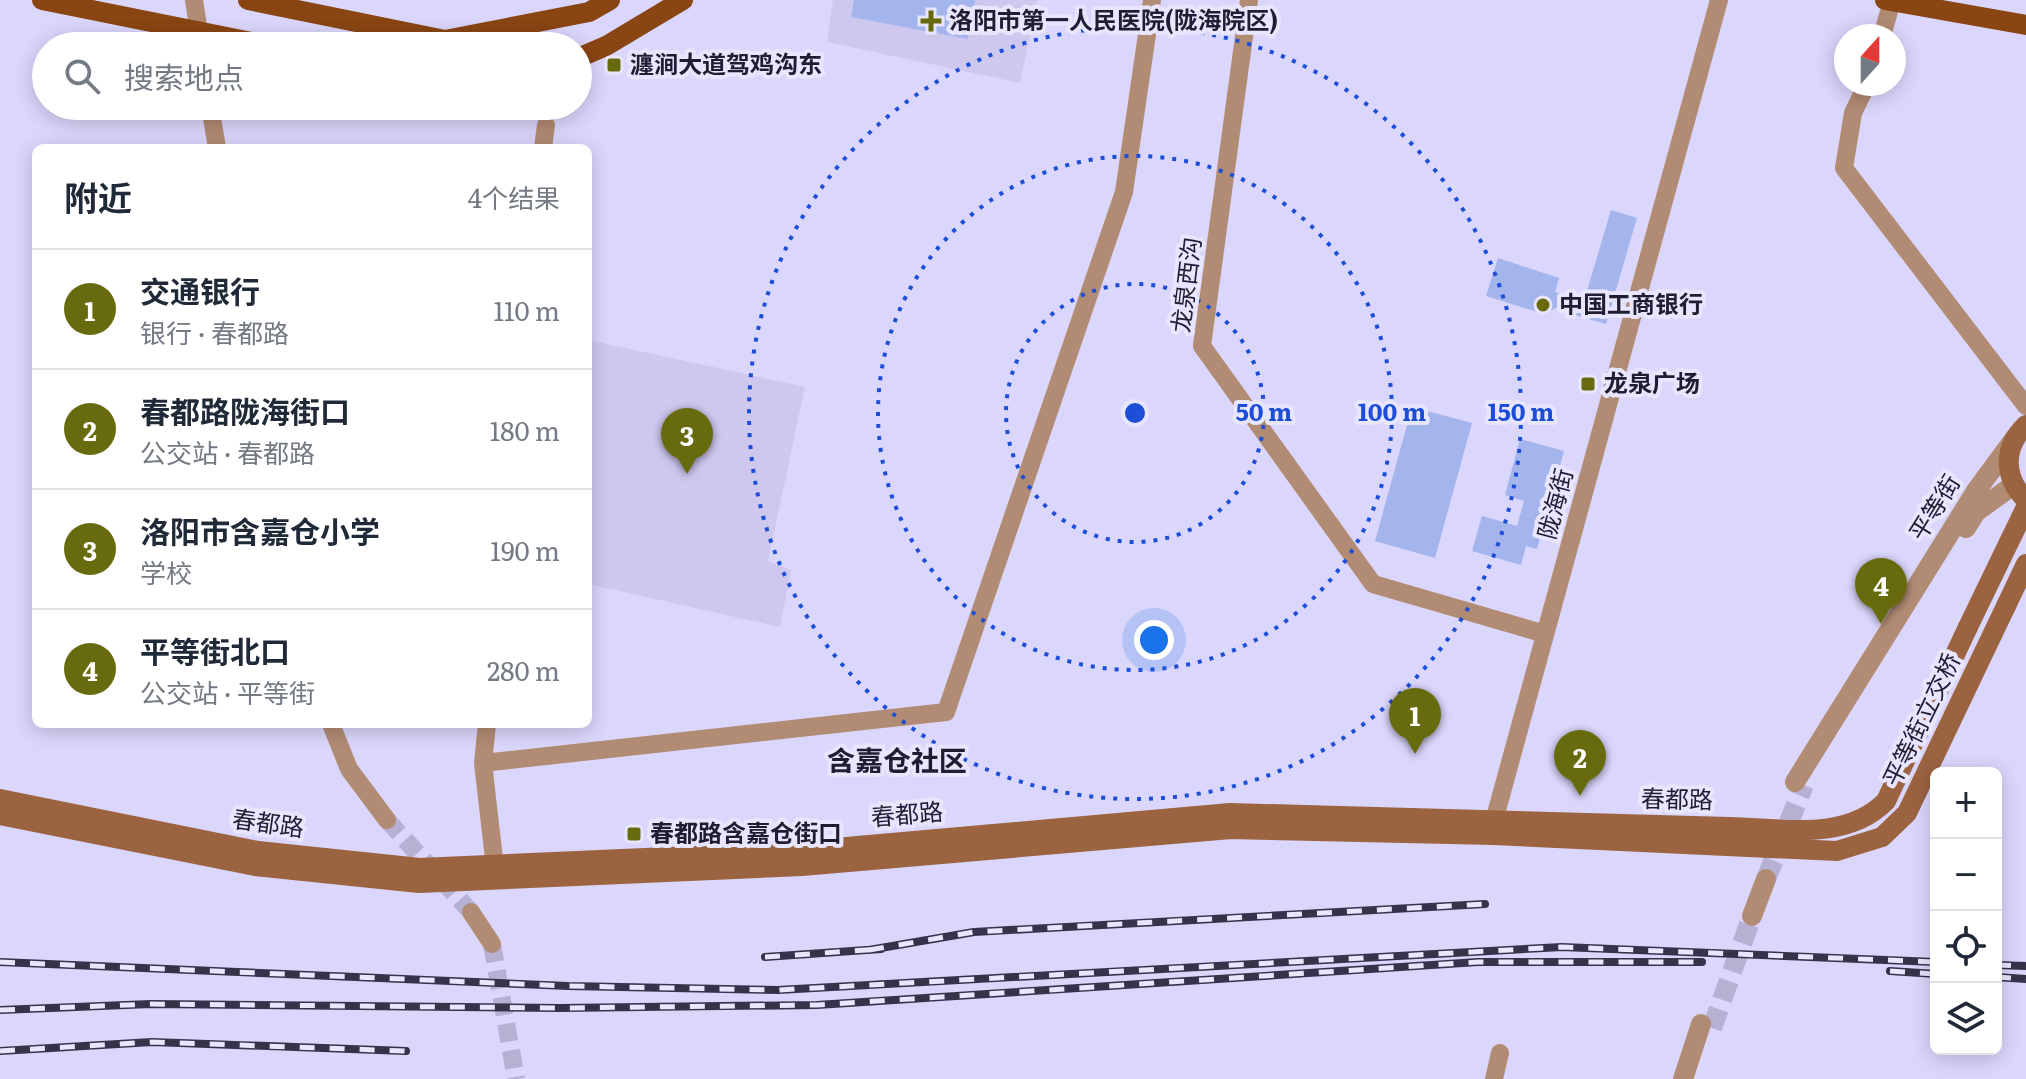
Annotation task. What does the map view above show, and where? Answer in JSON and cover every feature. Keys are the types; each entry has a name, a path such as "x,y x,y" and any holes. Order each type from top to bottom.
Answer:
{"main road":[{"path":"42,0 172,32"},
{"path":"248,0 406,32"},
{"path":"486,32 589,12 610,0"},
{"path":"592,52 683,0"},
{"path":"1888,1 2026,25"},
{"path":"2019,493 2007,466 2013,444 2024,426"},
{"name":"平等街立交桥","path":"1728,836 1833,829 1870,817 1886,801 2026,507"},
{"name":"平等街立交桥","path":"1728,836 1837,851 1882,837 1907,813 2026,564"},
{"name":"春都路","path":"0,799 258,851 420,868 496,872"},
{"name":"春都路","path":"0,815 255,866 419,883 496,872 801,851 1230,813 1494,828 1728,836"}],"street":[{"path":"194,0 199,32"},
{"path":"483,763 946,712 1124,192 1152,0"},
{"name":"龙泉西沟","path":"1249,0 1202,346 1373,584 1545,634"},
{"name":"陇海街","path":"1494,828 1719,0"},
{"path":"1884,24 1888,1"},
{"path":"1861,96 1853,113 1844,168 2026,406"},
{"path":"212,120 216,144"},
{"path":"544,144 546,125"},
{"name":"平等街","path":"2019,493 1976,512 1800,784 1976,491 2024,426"},
{"path":"333,728 349,769 387,820"},
{"path":"487,728 483,763 496,872"},
{"path":"1747,915 1761,878"},
{"path":"471,912 492,944"},
{"path":"1683,1079 1707,1026 1696,1079"},
{"path":"1494,1079 1500,1053"}],"shaded area":[{"name":"洛阳市第一人民医院(陇海院区)","path":"833,0 1037,0 1020,83 827,42"},
{"path":"592,341 805,387 768,561 791,570 780,627 592,585"}],"building":[{"path":"854,0 975,0 968,39 851,17"},
{"path":"1611,210 1637,218 1606,324 1572,314 1577,299 1584,301"},
{"path":"1498,258 1559,278 1555,292 1574,298 1544,314 1486,296"},
{"path":"1412,407 1472,423 1435,558 1375,541"},
{"path":"1520,439 1564,451 1537,549 1526,546 1521,565 1472,551 1482,516 1517,526 1524,501 1505,495"}],"tunnel":[{"path":"1766,879 1804,785"},
{"path":"387,820 471,912"},
{"path":"1712,1028 1752,916"},
{"path":"492,944 516,1079"}],"railway":[{"path":"869,950 974,932 1485,904"},
{"path":"0,962 568,986 778,990 1562,947 1930,962"},
{"path":"765,957 881,949"},
{"path":"0,1010 151,1004 560,1008 817,1005 1478,962 1702,962"},
{"path":"2002,965 2026,966"},
{"path":"1890,971 1930,974"},
{"path":"2002,977 2026,979"},
{"path":"0,1051 152,1042 406,1051"}],"place":[{"name":"洛阳市第一人民医院(陇海院区)","path":"931,21"},
{"name":"瀍涧大道驾鸡沟东","path":"614,65"},
{"name":"中国工商银行","path":"1543,305"},
{"name":"龙泉广场","path":"1588,384"},
{"name":"洛阳市含嘉仓小学","path":"687,474"},
{"name":"平等街北口","path":"1881,624"},
{"name":"交通银行","path":"1415,754"},
{"name":"春都路陇海街口","path":"1580,796"},
{"name":"春都路含嘉仓街口","path":"634,834"}],"district":[{"name":"含嘉仓社区","path":"897,761"}]}
